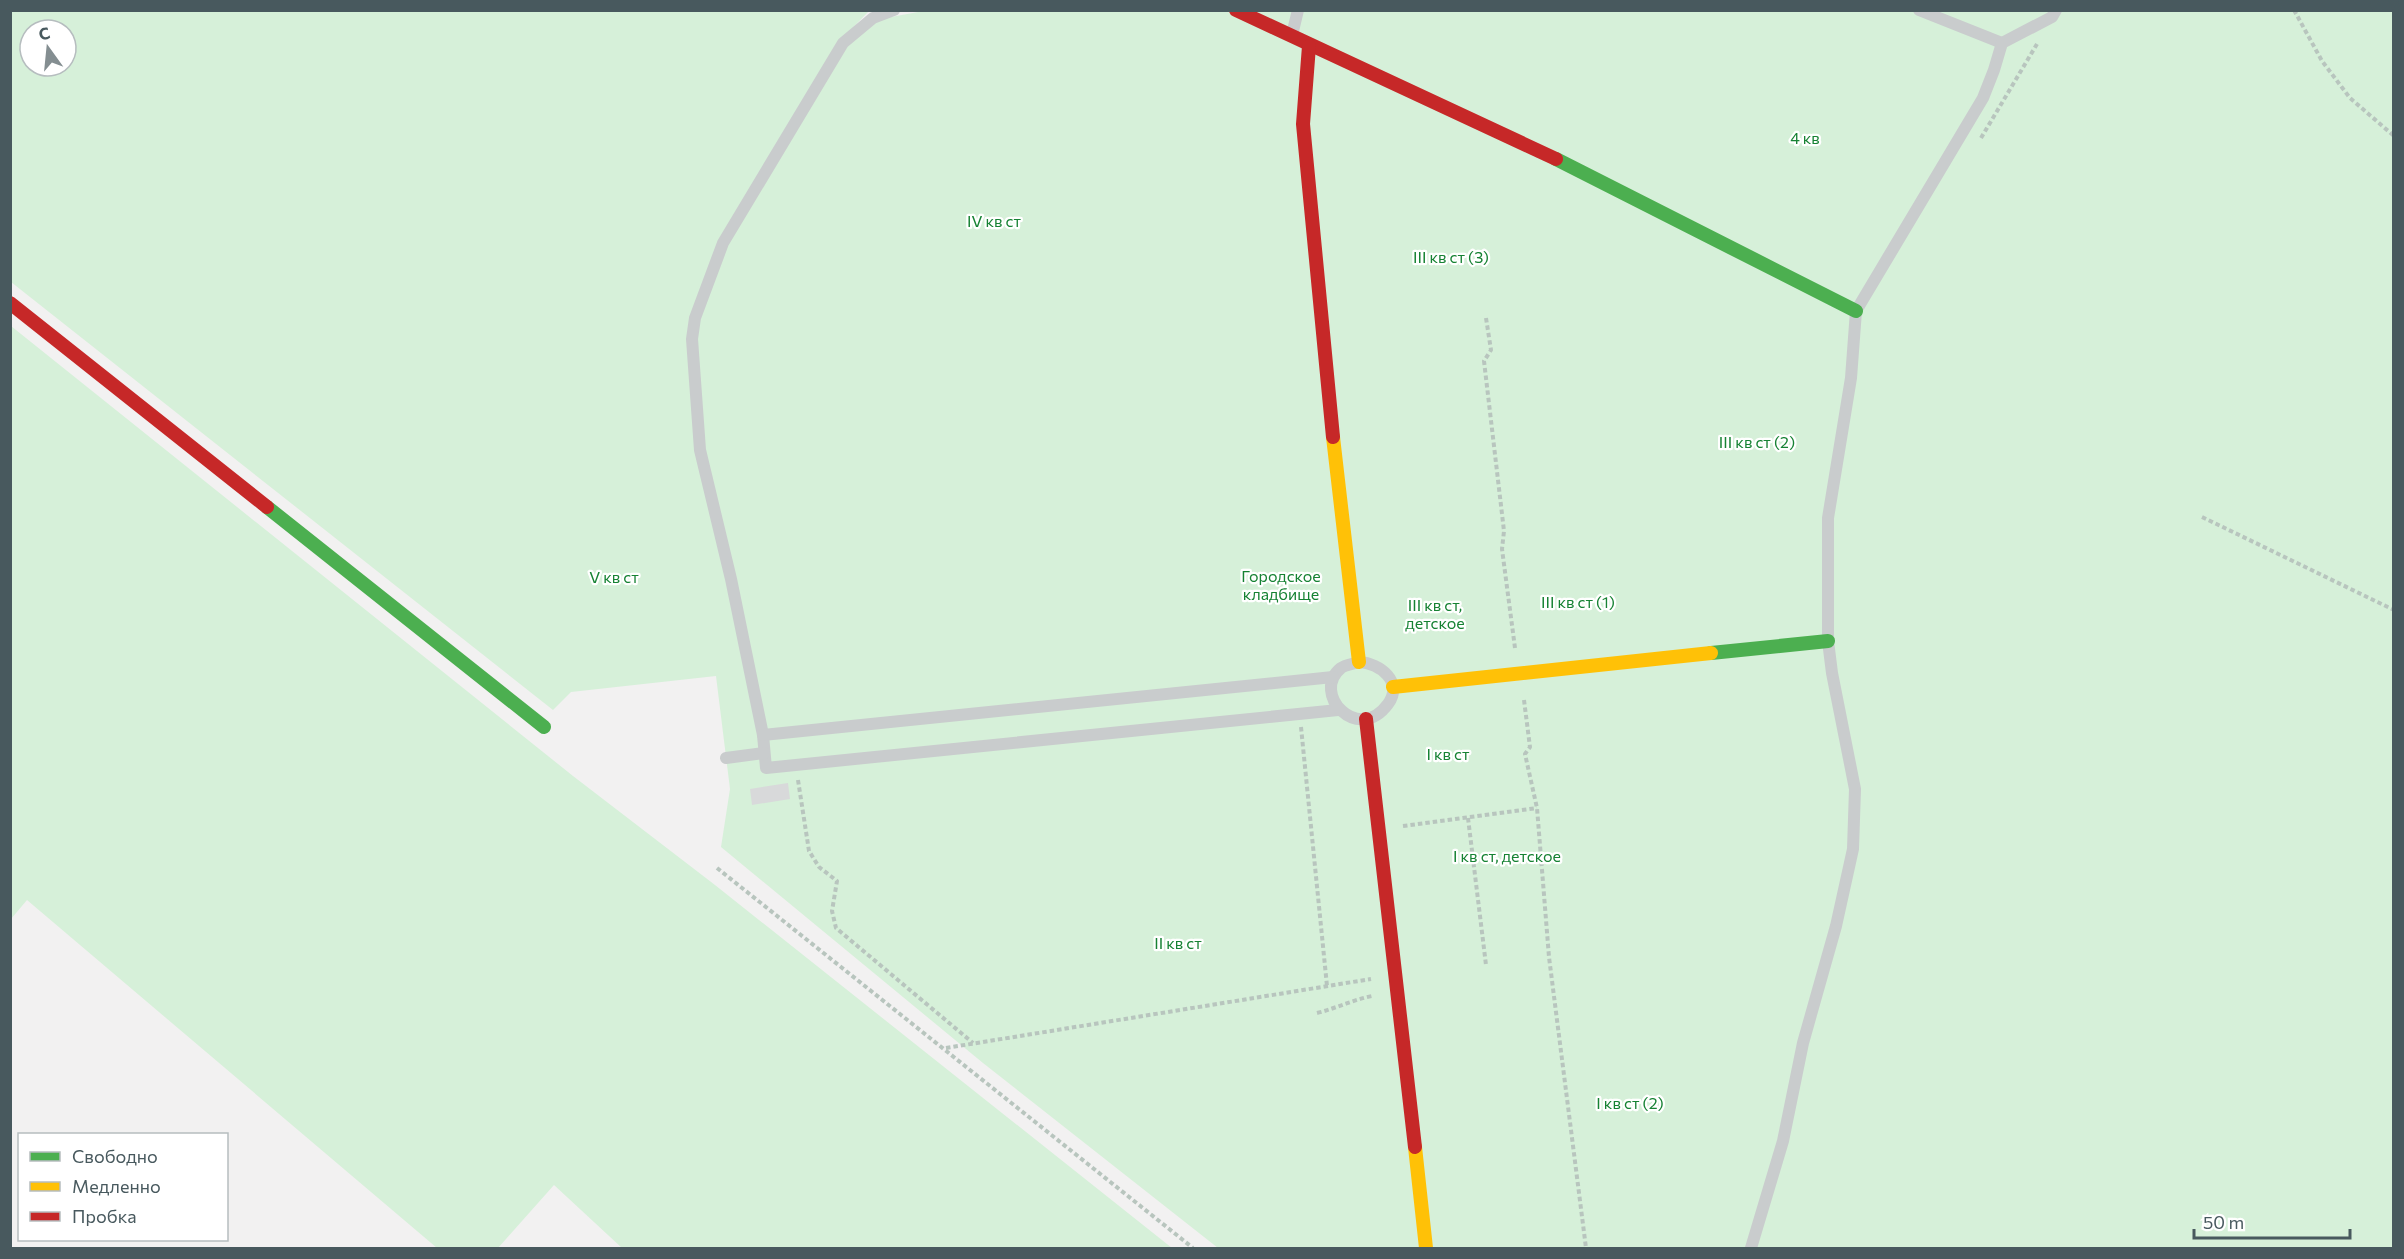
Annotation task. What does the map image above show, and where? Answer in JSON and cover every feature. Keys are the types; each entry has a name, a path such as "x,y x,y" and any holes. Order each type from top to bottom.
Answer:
{"street":[{"path":"1236,10 1292,35 1310,46 1447,106 1664,217 1856,311"},
{"path":"1310,46 1303,124 1346,566 1359,662"},
{"path":"10,303 544,727"},
{"path":"1393,687 1828,641"},
{"path":"1366,719 1426,1248"}],"lane":[{"path":"894,10 873,18 843,43 723,243 695,318 692,339 700,450 731,579 763,735 766,768 1338,710"},
{"path":"1292,35 1298,10"},
{"path":"1919,10 2002,43"},
{"path":"1751,1248 1784,1142 1803,1043 1836,926 1853,849 1855,789 1832,673 1828,641 1828,518 1851,378 1856,311 1983,98 1995,70 2002,43 2052,17 2056,10"},
{"path":"1359,662 1370,663 1384,669 1393,687 1392,699 1382,712 1366,719 1350,718 1338,710 1332,695 1334,677 1342,667 1359,662"},
{"path":"763,735 1334,677"},
{"path":"726,758 764,753"}],"path":[{"path":"2294,10 2322,61 2350,98 2394,136"},
{"path":"1486,318 1491,350 1484,361 1504,531 1502,549 1530,747 1525,754 1537,808 1550,957 1586,1248"},
{"path":"2202,517 2394,610"},
{"path":"1300,714 1327,986"},
{"path":"796,765 809,851 819,867 837,881 832,911 836,928 973,1043"},
{"path":"1379,829 1537,808"},
{"path":"1468,818 1486,965"},
{"path":"717,868 1193,1248"},
{"path":"945,1048 1395,976"},
{"path":"1317,1013 1340,1008 1349,1000 1397,993"}],"green space":[{"path":"929,10 2393,11 2393,1248 1218,1248 983,1063 721,847 730,789 716,676 571,692 553,710 11,282 10,11 869,11 839,42 880,19"},
{"path":"11,326 573,776 715,885 1172,1248 622,1248 554,1185 498,1248 437,1248 27,900 11,919"}],"building":[{"path":"788,783 790,799 752,805 750,789"}],"traffic: fast":[{"path":"1556,159 1856,311"},
{"path":"267,507 544,727"},
{"path":"1711,653 1828,641"}],"traffic: slow":[{"path":"1333,437 1359,662"},
{"path":"1393,687 1711,653"},
{"path":"1415,1147 1426,1248"}],"traffic: jam":[{"path":"1236,10 1556,159"},
{"path":"1309,46 1303,124 1333,437"},
{"path":"10,303 267,507"},
{"path":"1366,719 1415,1147"}],"park label":[{"name":"4 кв","path":"1805,137"},
{"name":"IV кв ст","path":"994,220"},
{"name":"III кв ст (3)","path":"1451,256"},
{"name":"III кв ст (2)","path":"1757,441"},
{"name":"V кв ст","path":"614,576"},
{"name":"Городское кладбище","path":"1281,584"},
{"name":"III кв ст (1)","path":"1578,601"},
{"name":"III кв ст, детское","path":"1435,613"},
{"name":"I кв ст","path":"1448,753"},
{"name":"I кв ст, детское","path":"1507,855"},
{"name":"II кв ст","path":"1178,942"},
{"name":"I кв ст (2)","path":"1630,1102"}]}
